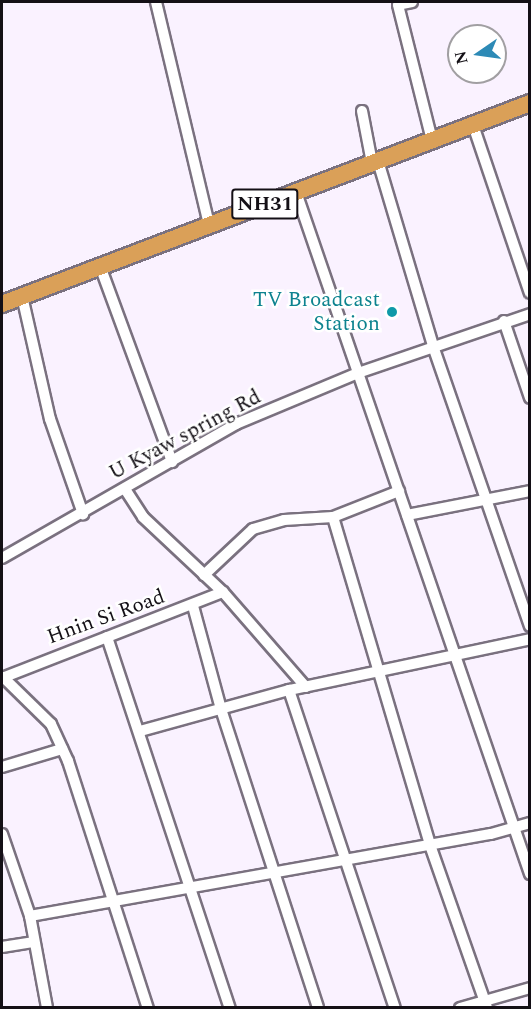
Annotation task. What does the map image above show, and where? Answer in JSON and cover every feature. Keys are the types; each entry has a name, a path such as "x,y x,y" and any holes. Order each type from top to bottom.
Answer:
{"highway":[{"name":"NH31","path":"2,304 530,103"}],"street":[{"path":"156,2 209,225"},
{"path":"412,2 398,5 432,140"},
{"path":"362,111 375,162 434,349 530,626"},
{"path":"473,125 530,293"},
{"path":"297,192 530,874"},
{"path":"100,266 172,462"},
{"path":"22,296 50,419 83,514"},
{"name":"U Kyaw spring Rd","path":"2,558 83,514 236,424 358,373 434,349 504,321 530,314"},
{"path":"504,321 530,398"},
{"path":"125,489 142,517 223,591 306,687"},
{"path":"204,575 253,529 284,520 333,517 399,490"},
{"path":"407,515 530,491"},
{"path":"333,517 382,672 430,845 485,1004"},
{"name":"Hnin Si Road","path":"2,677 193,606 223,591"},
{"path":"193,606 221,709 276,872 318,1008"},
{"path":"107,637 230,1008"},
{"path":"140,731 289,690 455,657 530,639"},
{"path":"2,677 51,724 62,749 115,901 148,1008"},
{"path":"289,690 395,1008"},
{"path":"2,767 62,749"},
{"path":"30,916 430,845 530,823"},
{"path":"2,834 30,916 47,1008"},
{"path":"2,947 33,942"},
{"path":"460,1008 485,1004 530,988"}],"place":[{"name":"TV Broadcast Station","path":"392,312"}]}
